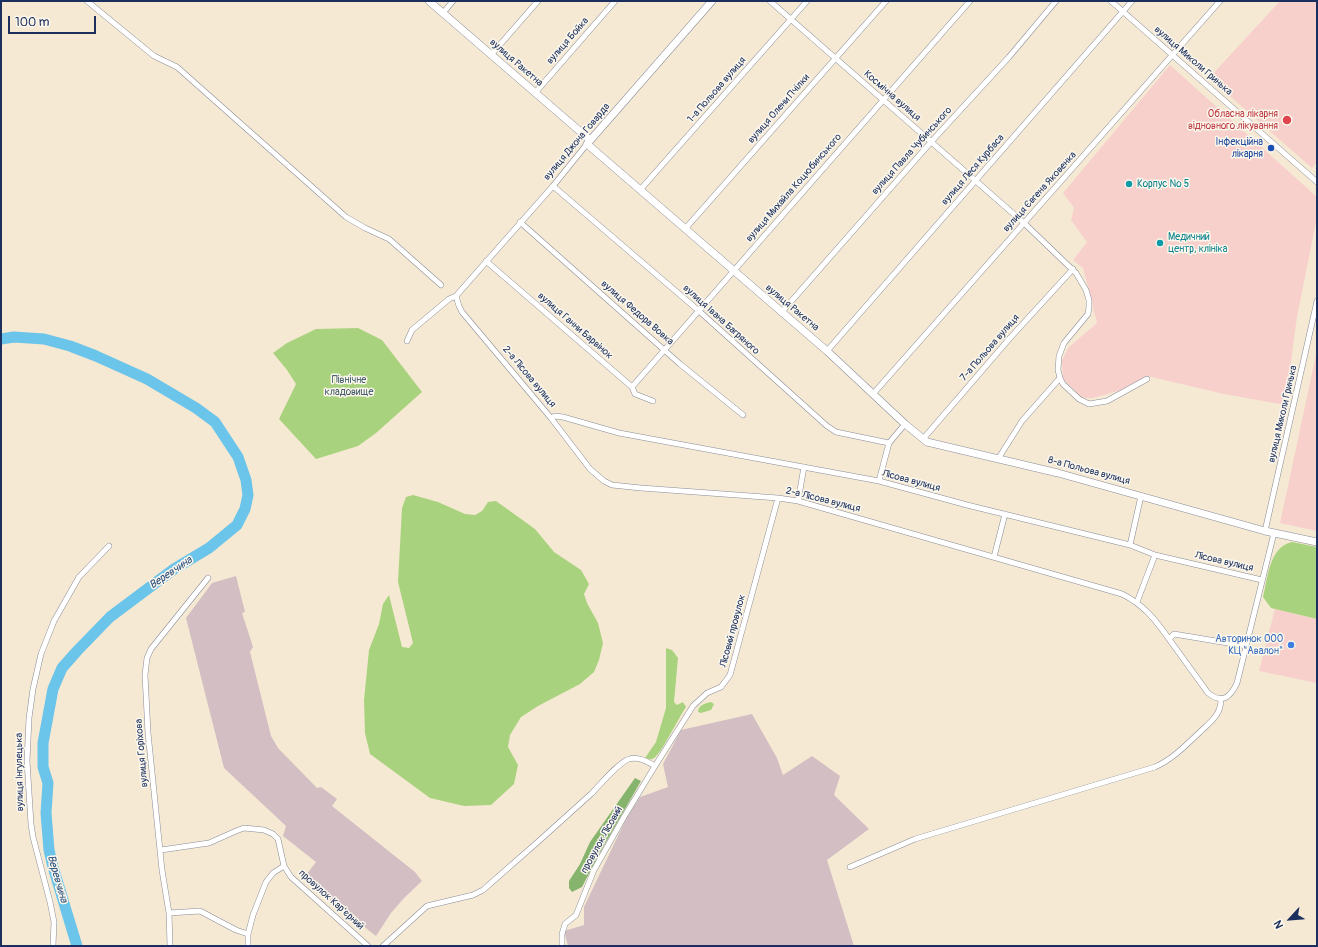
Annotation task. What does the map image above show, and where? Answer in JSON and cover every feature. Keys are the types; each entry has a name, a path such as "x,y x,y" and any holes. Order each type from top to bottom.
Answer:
{"street":[{"path":"87,1 154,56 177,67 346,217 389,239 441,285"},
{"name":"вулиця Ракетна","path":"429,1 535,93 640,190 781,313 827,351 923,439 938,446 998,459"},
{"path":"443,13 453,1"},
{"path":"491,55 538,1"},
{"name":"вулиця Бойка","path":"535,93 615,1"},
{"name":"вулиця Джона Говарда","path":"407,340 412,330 449,299 456,296 712,1"},
{"name":"Космічна вулиця","path":"770,1 1024,223 1072,269 1080,279 1086,290 1090,307 1088,314 1064,344 1059,356 1058,370 1060,378"},
{"name":"1-а Польова вулиця","path":"640,190 807,1"},
{"name":"вулиця Олени Пчілки","path":"685,229 886,1"},
{"name":"вулиця Михайла Коцюбинського","path":"632,388 970,1"},
{"name":"вулиця Павла Чубинського","path":"781,313 931,142 1009,57 1056,1"},
{"name":"вулиця Миколи Гринька","path":"1111,1 1317,182"},
{"name":"вулиця Леся Курбаса","path":"827,351 1132,1"},
{"name":"вулиця Євгена Яковенка","path":"873,394 1220,1"},
{"name":"вулиця Івана Багряного","path":"553,186 699,311 832,430 890,443"},
{"name":"вулиця Федора Вовка","path":"520,222 665,350 743,415"},
{"name":"вулиця Ганни Барвінок","path":"486,261 632,388 637,396 653,400"},
{"name":"7-а Польова вулиця","path":"923,439 1072,269"},
{"name":"2-а Лісова вулиця","path":"456,296 462,312 551,418 590,469 608,483 641,488 778,498 798,501 1122,594 1137,602 1155,619 1208,692 1216,698 1221,699"},
{"name":"вулиця Миколи Гринька","path":"1265,531 1317,301"},
{"path":"998,459 1022,421 1060,378 1063,384 1079,399 1089,404 1107,401 1147,379"},
{"name":"Лісова вулиця","path":"551,418 555,416 562,417 620,433 879,481 967,505 1130,545 1155,555 1262,580"},
{"path":"879,481 890,443 905,424"},
{"name":"8-а Польова вулиця","path":"998,459 1058,473 1265,531 1317,542"},
{"path":"798,501 804,467"},
{"path":"1130,545 1141,496"},
{"name":"Лісовий провулок","path":"655,766 693,706 707,693 721,687 730,675 778,498"},
{"path":"994,557 1005,514"},
{"path":"850,867 915,839 1156,767 1172,758 1212,720 1220,708 1221,699 1230,695 1235,687 1274,533"},
{"name":"вулиця Інгулецька","path":"52,946 54,922 31,824 27,761 29,718 33,689 41,654 54,621 79,577 109,546"},
{"path":"1137,602 1155,555"},
{"name":"вулиця Горіхова","path":"170,946 169,913 162,870 148,733 145,675 147,658 150,649 208,578"},
{"path":"1169,639 1174,634 1246,646"},
{"path":"382,946 427,906 473,895 484,890 624,761 635,758 644,760 655,766"},
{"name":"провулок Лісовий","path":"562,946 562,934 565,924 576,915 594,870 655,766"},
{"path":"161,850 209,843 244,828 264,830 273,834 278,839 284,866 273,873 266,882 253,915 248,934 248,946"},
{"name":"провулок Кар'єрний","path":"284,866 291,877 368,946"},
{"path":"169,913 200,911 236,930 248,934"}],"shaded area":[{"name":"Обласна лікарня відновного лікування","path":"1280,1 1317,1 1317,162 1312,168 1209,78"},
{"path":"1170,65 1317,197 1317,217 1297,317 1285,405 1224,394 1147,376 1118,391 1093,398 1082,398 1063,379 1062,360 1069,347 1097,323 1083,268 1073,260 1087,242 1071,220 1074,208 1063,193"},
{"path":"1317,350 1317,531 1280,523"},
{"path":"236,576 245,612 242,613 253,647 250,652 271,736 278,748 317,788 321,787 337,799 332,806 415,872 422,881 391,913 376,936 303,879 316,862 283,836 286,826 224,768 186,618 212,583"},
{"name":"Авторинок ООО КЦ \"Авалон\"","path":"1275,609 1317,619 1317,683 1259,671"},
{"path":"752,714 777,758 783,775 812,756 840,776 834,795 869,829 827,860 854,946 568,946 564,931 584,925 584,907 626,819 640,797 668,787 663,764 681,730"}],"green space":[{"name":"Північне кладовище","path":"358,328 382,340 422,392 376,433 358,446 316,459 279,419 296,384 273,353 287,343 316,329"},
{"path":"413,495 438,502 465,514 475,515 482,511 488,502 496,501 535,529 554,552 581,570 589,584 584,594 587,603 598,623 603,643 599,660 594,672 580,684 538,706 521,717 510,735 508,747 518,765 514,784 491,805 464,806 430,798 370,754 365,733 364,700 369,650 379,624 383,604 389,595 402,647 409,648 413,643 398,582 402,508 406,497"},
{"path":"1292,542 1317,547 1317,619 1271,608 1263,597 1268,573 1274,557 1278,550 1284,545"},
{"path":"666,648 672,650 678,658 674,702 677,705 683,702 686,707 661,750 654,758 648,759 645,758 656,742 666,708"},
{"path":"711,702 714,704 711,710 701,713 698,712 701,706"},
{"path":"635,778 641,781 582,887 572,892 569,888 569,881 580,864 590,842"}],"waterway":[{"name":"Веревчина","path":"1,339 14,337 44,339 70,346 147,379 196,408 215,422 238,457 246,480 248,495 245,509 237,525 209,548 174,569 110,617 62,668 53,689 43,743 43,767 48,783 46,813 49,850 77,946"}],"place":[{"name":"Обласна лікарня відновного лікування","path":"1287,120"},
{"name":"Інфекційна лікарня","path":"1271,148"},
{"name":"Корпус № 5","path":"1129,184"},
{"name":"Медичний центр, клініка","path":"1160,243"},
{"name":"Авторинок ООО КЦ \"Авалон\"","path":"1291,645"}]}
